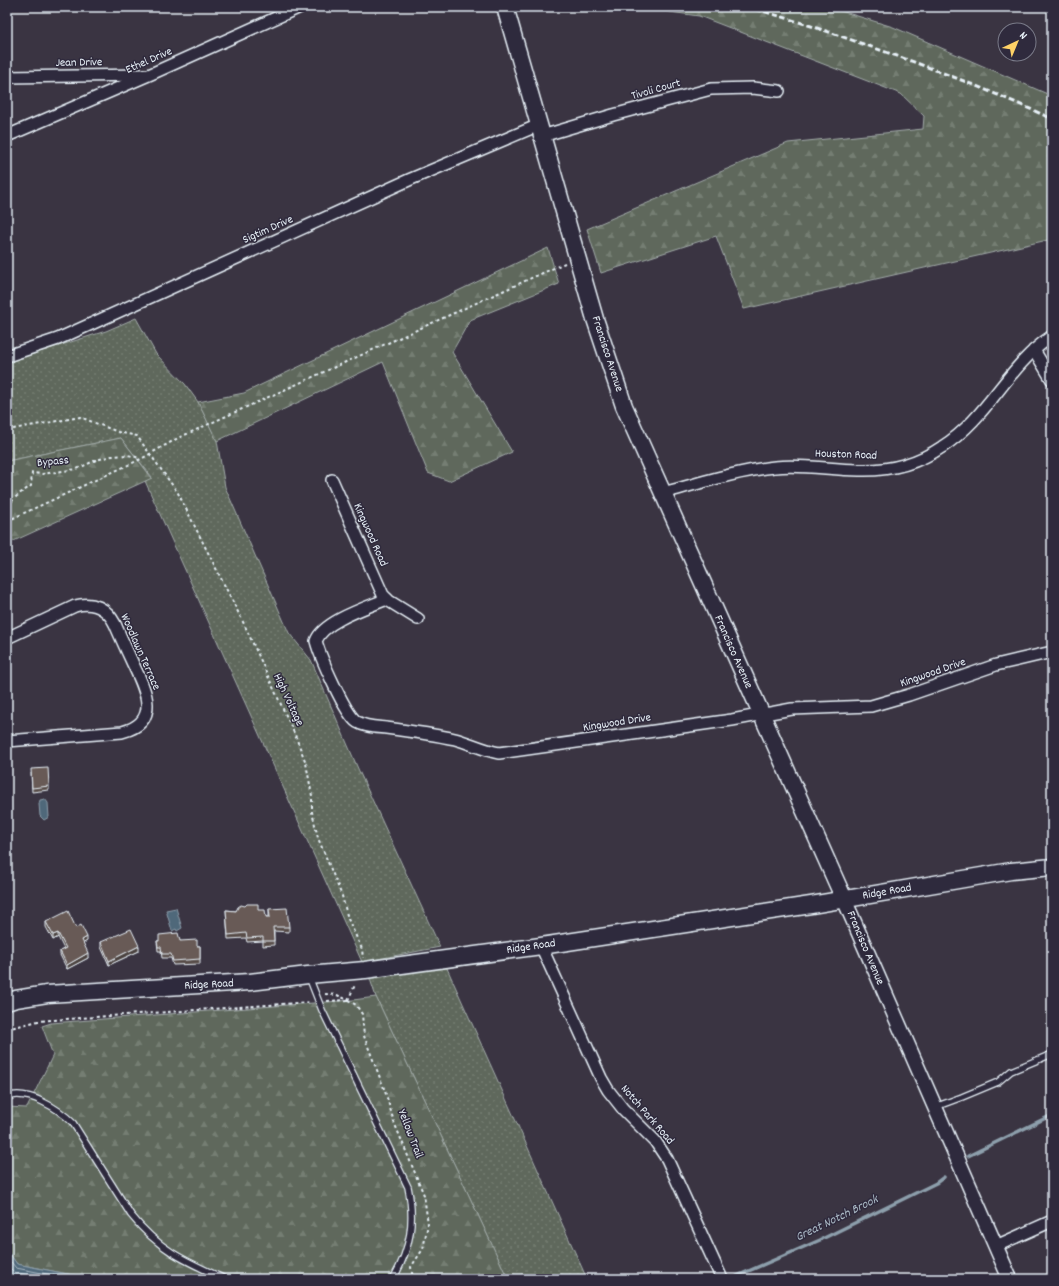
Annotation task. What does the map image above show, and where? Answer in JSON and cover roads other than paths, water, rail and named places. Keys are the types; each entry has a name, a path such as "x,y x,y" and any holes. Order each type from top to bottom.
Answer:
{"main road":[{"name":"Francisco Avenue","path":"505,7 595,319 624,406 844,899"},
{"name":"Ridge Road","path":"7,1002 47,994 250,982 365,970 541,946 844,899 1011,871 1052,867"}],"street":[{"name":"Ethel Drive","path":"7,136 151,74 300,7"},
{"name":"Jean Drive","path":"7,77 151,74"},
{"name":"Tivoli Court","path":"541,131 613,115 711,89 753,88 779,91"},
{"name":"Sigtim Drive","path":"7,356 58,339 411,180 541,131"},
{"name":"Houston Road","path":"663,493 729,475 776,467 800,466 859,470 905,466 941,448 962,434 994,398 1010,375 1027,356 1052,336"},
{"path":"1034,350 1052,380"},
{"name":"Kingwood Road","path":"332,480 383,595 387,599"},
{"path":"387,599 418,619"},
{"name":"Kingwood Drive","path":"387,599 333,622 318,634 316,641 343,702 355,721 364,725 418,732 457,740 485,750 499,753 674,727 732,720 792,709 871,706 909,696 996,665 1052,652"},
{"name":"Woodlawn Terrace","path":"7,638 75,606 87,604 99,607 109,614 115,624 146,692 148,705 146,712 139,723 128,731 7,741"},
{"name":"Francisco Avenue","path":"844,899 1010,1279"},
{"name":"Notch Park Road","path":"541,946 601,1078 615,1100 655,1141 667,1159 722,1279"},
{"path":"996,1246 1052,1221"}],"lane":[{"path":"308,975 318,1002 370,1112 408,1187 411,1201 411,1230 406,1252 394,1279"},
{"path":"934,1107 998,1082 1011,1071 1052,1054"},
{"path":"7,1097 20,1096 38,1100 56,1108 65,1115 73,1123 131,1215 141,1227 158,1243 176,1256 225,1279"}],"water":[{"path":"45,799 48,803 49,817 44,820 40,816 39,804 40,800"},
{"path":"176,908 182,928 177,931 176,929 172,931 166,910"},
{"path":"7,1250 17,1264 93,1279 7,1279"}],"waterway":[{"name":"Great Notch Brook","path":"968,1156 1052,1115"},
{"name":"Great Notch Brook","path":"737,1276 820,1240 936,1183 944,1177"}],"railway":[{"path":"747,7 805,24 911,61 982,88 1052,119"}]}
